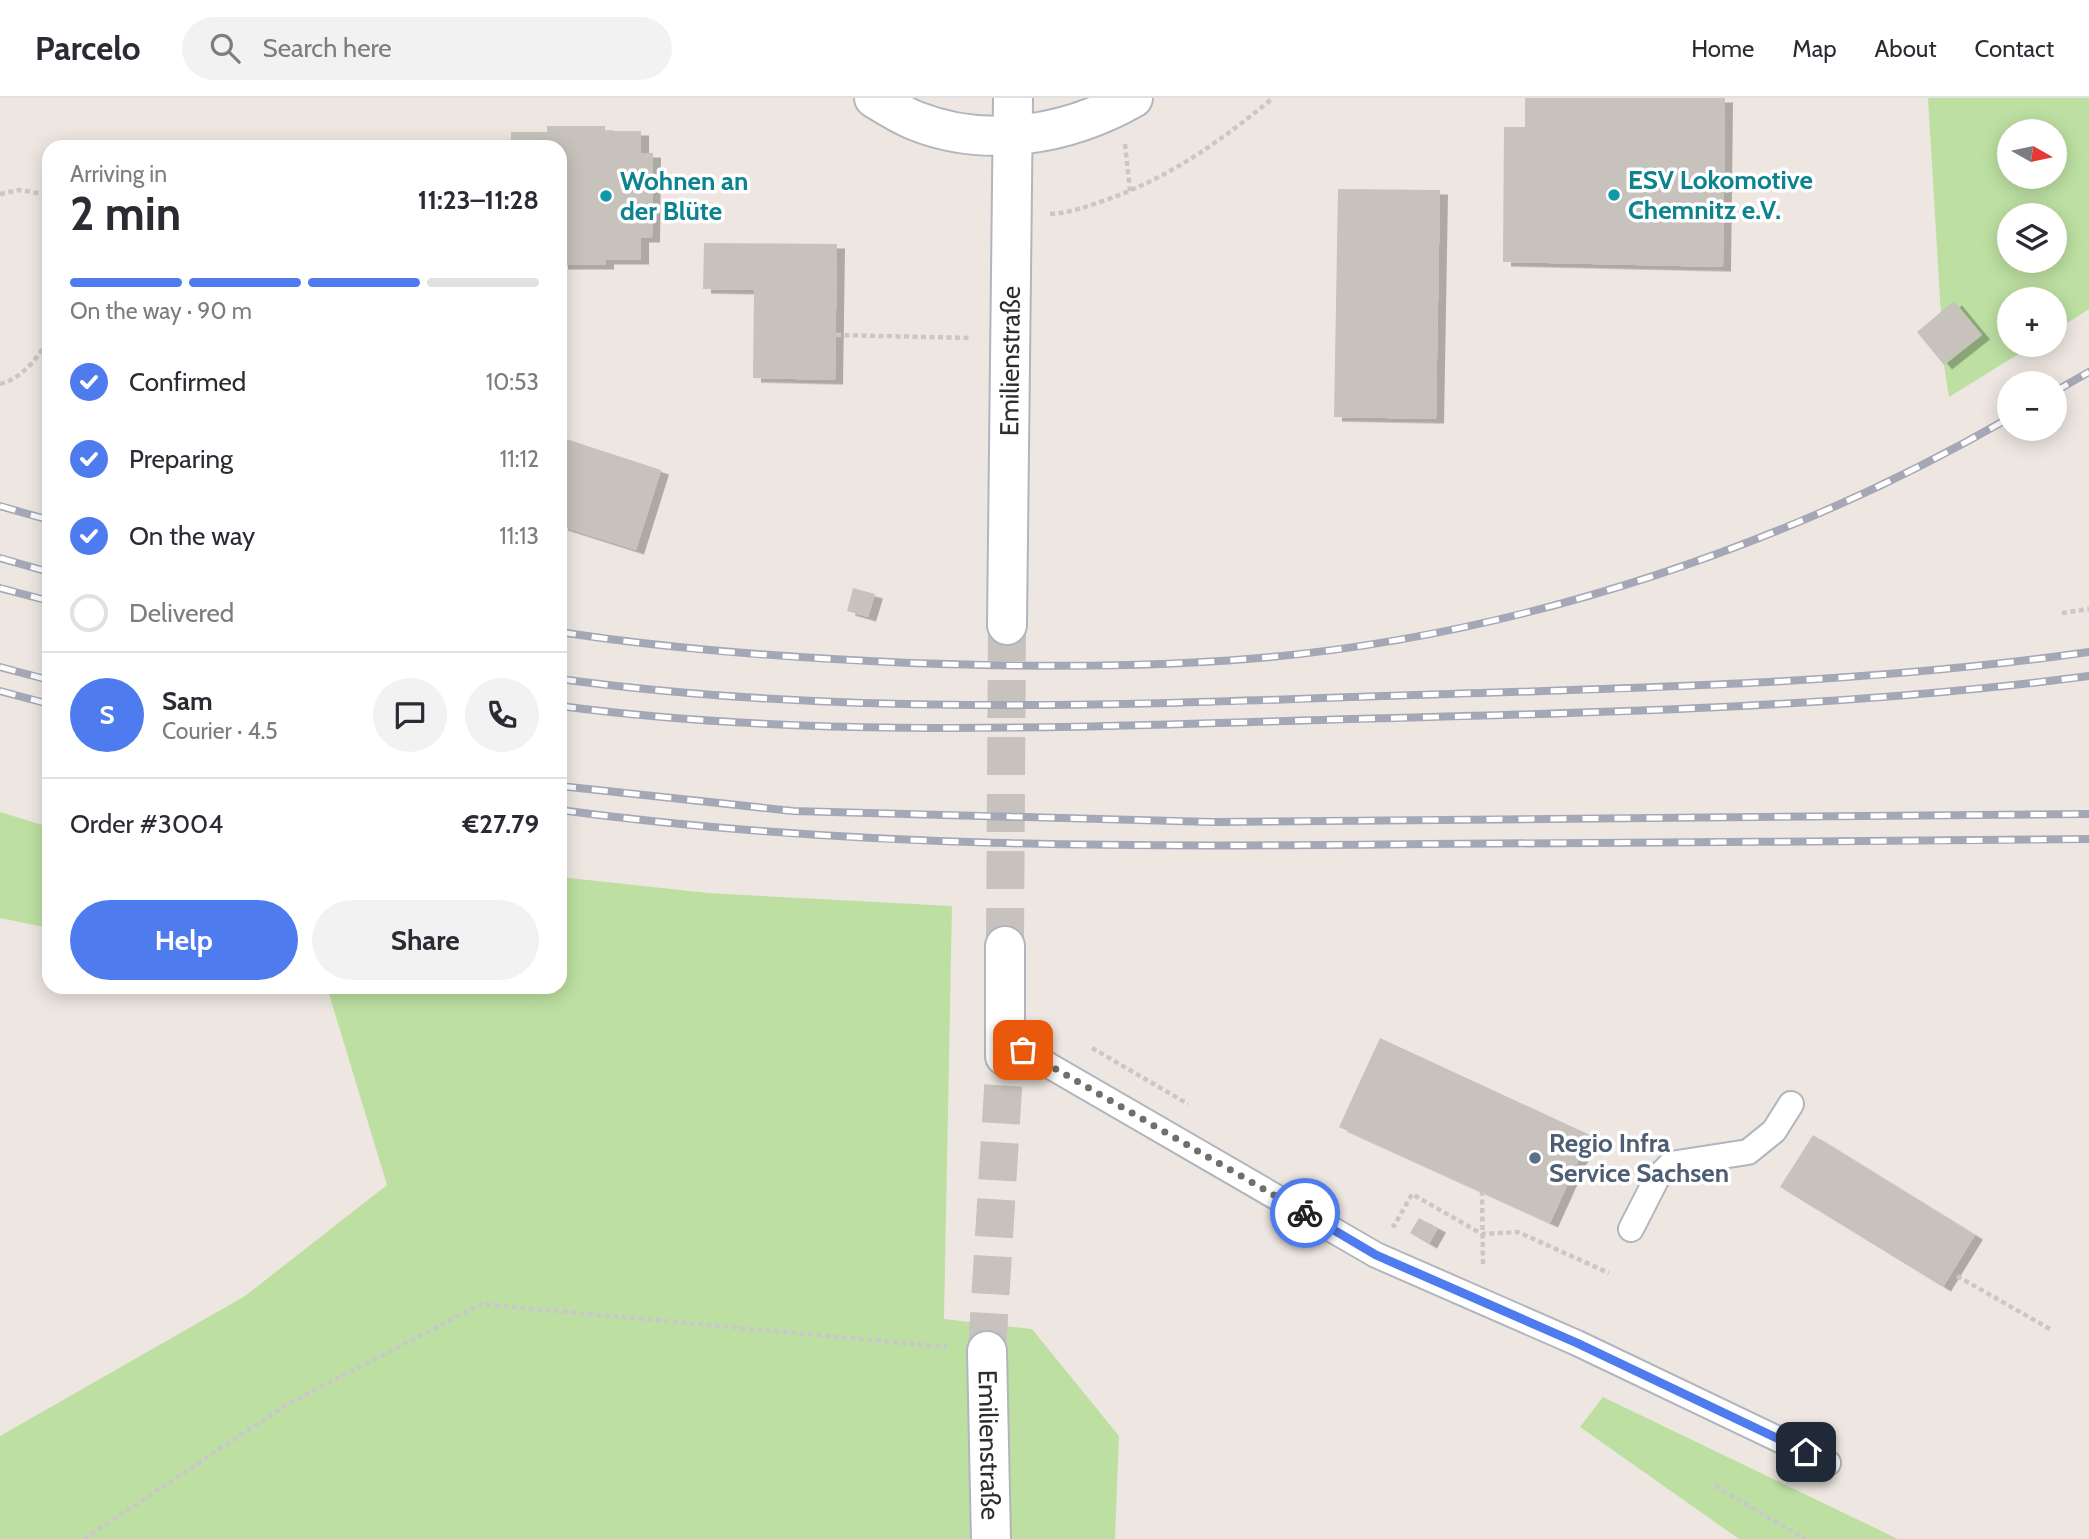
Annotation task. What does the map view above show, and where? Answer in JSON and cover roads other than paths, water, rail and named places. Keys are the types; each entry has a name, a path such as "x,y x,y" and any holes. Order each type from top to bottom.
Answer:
{"street":[{"path":"874,98 928,124 972,136 1012,135 1063,127 1111,111 1133,98"},
{"name":"Emilienstraße","path":"1007,625 1013,98"},
{"path":"1005,946 1005,1048"},
{"name":"Emilienstraße","path":"987,1351 991,1539"}],"lane":[{"path":"1005,1048 1376,1255 1484,1302 1828,1463"},
{"path":"1631,1229 1657,1178 1671,1164 1748,1152 1774,1131 1791,1104"}],"tunnel":[{"path":"1005,946 1007,625"},
{"path":"987,1351 1005,1056"}],"railway":[{"path":"2067,385 2089,372"},
{"path":"567,633 647,644 779,656 1001,665 1181,663 1271,657 1367,645 1463,627 1558,604 1653,576 1746,543 1837,506 1925,464 1997,425"},
{"path":"0,506 42,518"},
{"path":"0,558 42,570"},
{"path":"0,588 42,599"},
{"path":"567,680 772,699 986,705 1093,704 1752,683 1921,671 2089,652"},
{"path":"0,667 42,678"},
{"path":"567,707 750,723 845,727 1035,727 1706,708 1898,696 2089,676"},
{"path":"0,691 42,702"},
{"path":"567,787 793,811 1212,822 2089,814"},
{"path":"567,811 776,832 993,843 1319,845 2089,839"}],"place":[{"name":"ESV Lokomotive Chemnitz e.V.","path":"1614,195"},
{"name":"Wohnen an der Blüte","path":"606,196"},
{"name":"Regio Infra Service Sachsen","path":"1535,1158"}]}
